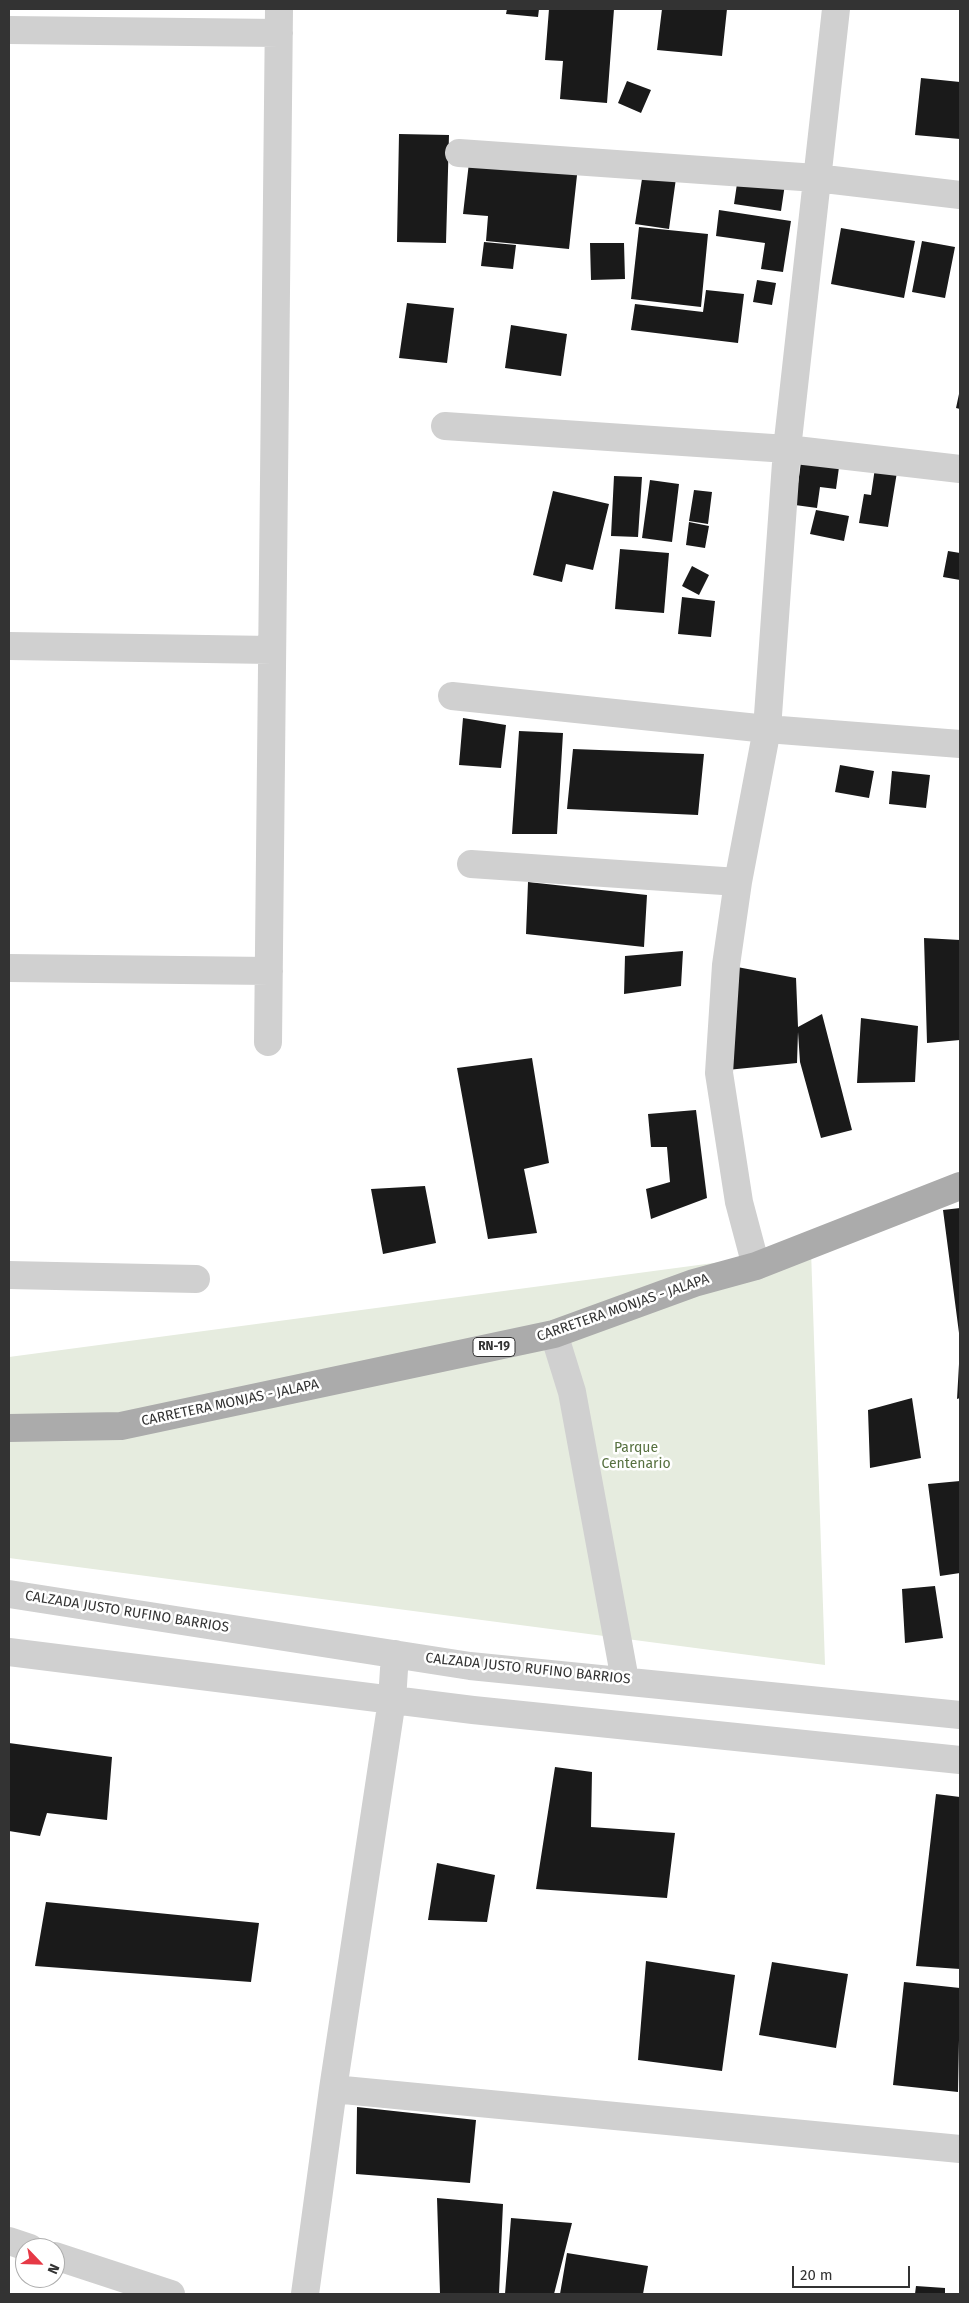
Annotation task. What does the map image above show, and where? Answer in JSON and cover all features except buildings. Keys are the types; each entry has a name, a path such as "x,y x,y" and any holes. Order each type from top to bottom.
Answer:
{"main road":[{"name":"CARRETERA MONJAS - JALAPA","path":"9,1428 122,1426 554,1334 694,1283 756,1266 960,1186"}],"street":[{"path":"756,1266 739,1202 719,1073 726,965 738,882 766,729 787,448 836,9"},
{"path":"9,30 279,21 268,1042"},
{"path":"459,153 816,178 960,195"},
{"path":"445,426 787,448 960,470"},
{"path":"9,646 272,650"},
{"path":"452,696 766,729 960,744"},
{"path":"471,864 738,882"},
{"path":"9,968 269,971"},
{"path":"9,1275 196,1279"},
{"path":"554,1334 572,1392 625,1680"},
{"name":"CALZADA JUSTO RUFINO BARRIOS","path":"9,1594 470,1666 960,1715"},
{"path":"9,1652 473,1710 960,1760"},
{"path":"305,2294 333,2089 392,1700 396,1654"},
{"path":"333,2089 960,2149"},
{"path":"65,2259 171,2294"}],"green space":[{"name":"Parque Centenario","path":"811,1250 825,1665 9,1558 9,1357"}]}
